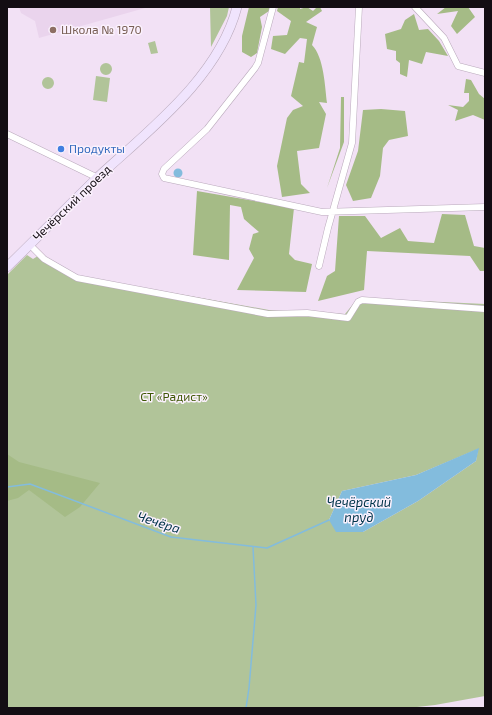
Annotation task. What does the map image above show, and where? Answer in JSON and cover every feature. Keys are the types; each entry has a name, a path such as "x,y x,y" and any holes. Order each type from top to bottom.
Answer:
{"main road":[{"name":"Чечёрский проезд","path":"7,267 168,112 202,74 223,42 237,7"}],"street":[{"path":"273,7 258,63 255,68 207,129 164,169 162,174 164,178 322,212 485,207"},
{"path":"319,266 352,143 359,7"},
{"path":"415,7 444,38 458,66 485,73"},
{"path":"7,134 98,178"},
{"path":"30,245 44,259 77,278 268,314 307,313 348,318 358,302 362,300 485,309"}],"shaded area":[{"name":"Школа № 1970","path":"19,7 145,8 39,38 35,21 21,13"}],"green space":[{"path":"210,7 229,7 227,16 211,47"},
{"path":"249,7 270,7 269,11 260,17 262,27 257,53 251,57 242,52 242,36"},
{"path":"278,7 300,7 300,9 307,7 313,11 317,7 320,7 322,11 306,22 317,27 312,45 316,50 321,64 325,81 327,103 319,102 326,114 319,148 297,151 301,184 310,193 282,197 277,166 287,118 293,110 303,106 291,96 299,62 304,63 307,39 300,38 285,54 271,49 273,36 287,35 291,21 277,11"},
{"path":"446,7 468,7 475,17 457,34 451,26 458,11 437,14"},
{"path":"414,14 419,30 428,29 439,41 448,56 426,52 422,64 409,60 407,77 400,74 400,63 396,60 396,51 387,49 385,34 401,29 405,20"},
{"path":"155,41 158,53 151,54 148,43"},
{"path":"108,63 111,64 111,74 104,75 101,74 100,67 101,64"},
{"path":"96,76 110,78 107,102 93,100"},
{"path":"50,77 53,78 53,88 46,89 43,88 42,81 43,78"},
{"path":"466,79 471,80 479,94 485,99 485,120 473,115 455,121 458,110 448,105 463,107 469,101 469,93 464,93"},
{"path":"341,97 344,97 344,142 327,188 340,148"},
{"path":"381,109 405,111 408,136 389,140 383,148 380,176 371,198 353,201 346,185 358,151 363,110"},
{"path":"197,191 294,208 289,254 295,260 312,264 306,292 237,290 254,258 249,249 253,234 259,232 244,219 241,207 230,205 229,260 193,255"},
{"path":"442,214 465,215 474,246 485,248 485,271 480,271 470,256 367,251 364,290 318,301 327,276 335,271 339,216 365,216 381,238 400,228 408,241 434,243"},
{"name":"СТ «Радист»","path":"41,254 78,276 269,310 345,314 358,298 485,304 485,696 408,708 7,708 7,275 27,255 33,259","holes":["478,449 476,461 418,501 363,532 329,520 342,491 416,475"]},
{"path":"7,454 19,462 100,483 80,507 65,517 29,490 18,498 7,501"}],"water":[{"path":"178,168 183,173 178,178 173,173"},
{"name":"Чечёрский пруд","path":"479,448 476,461 418,501 363,532 336,532 329,520 342,491 416,475"}],"waterway":[{"name":"Чечёра","path":"7,487 30,484 171,537 267,548 329,520"},
{"path":"246,708 256,605 253,547"}],"place":[{"name":"Школа № 1970","path":"53,30"},
{"name":"Продукты","path":"61,149"}]}
